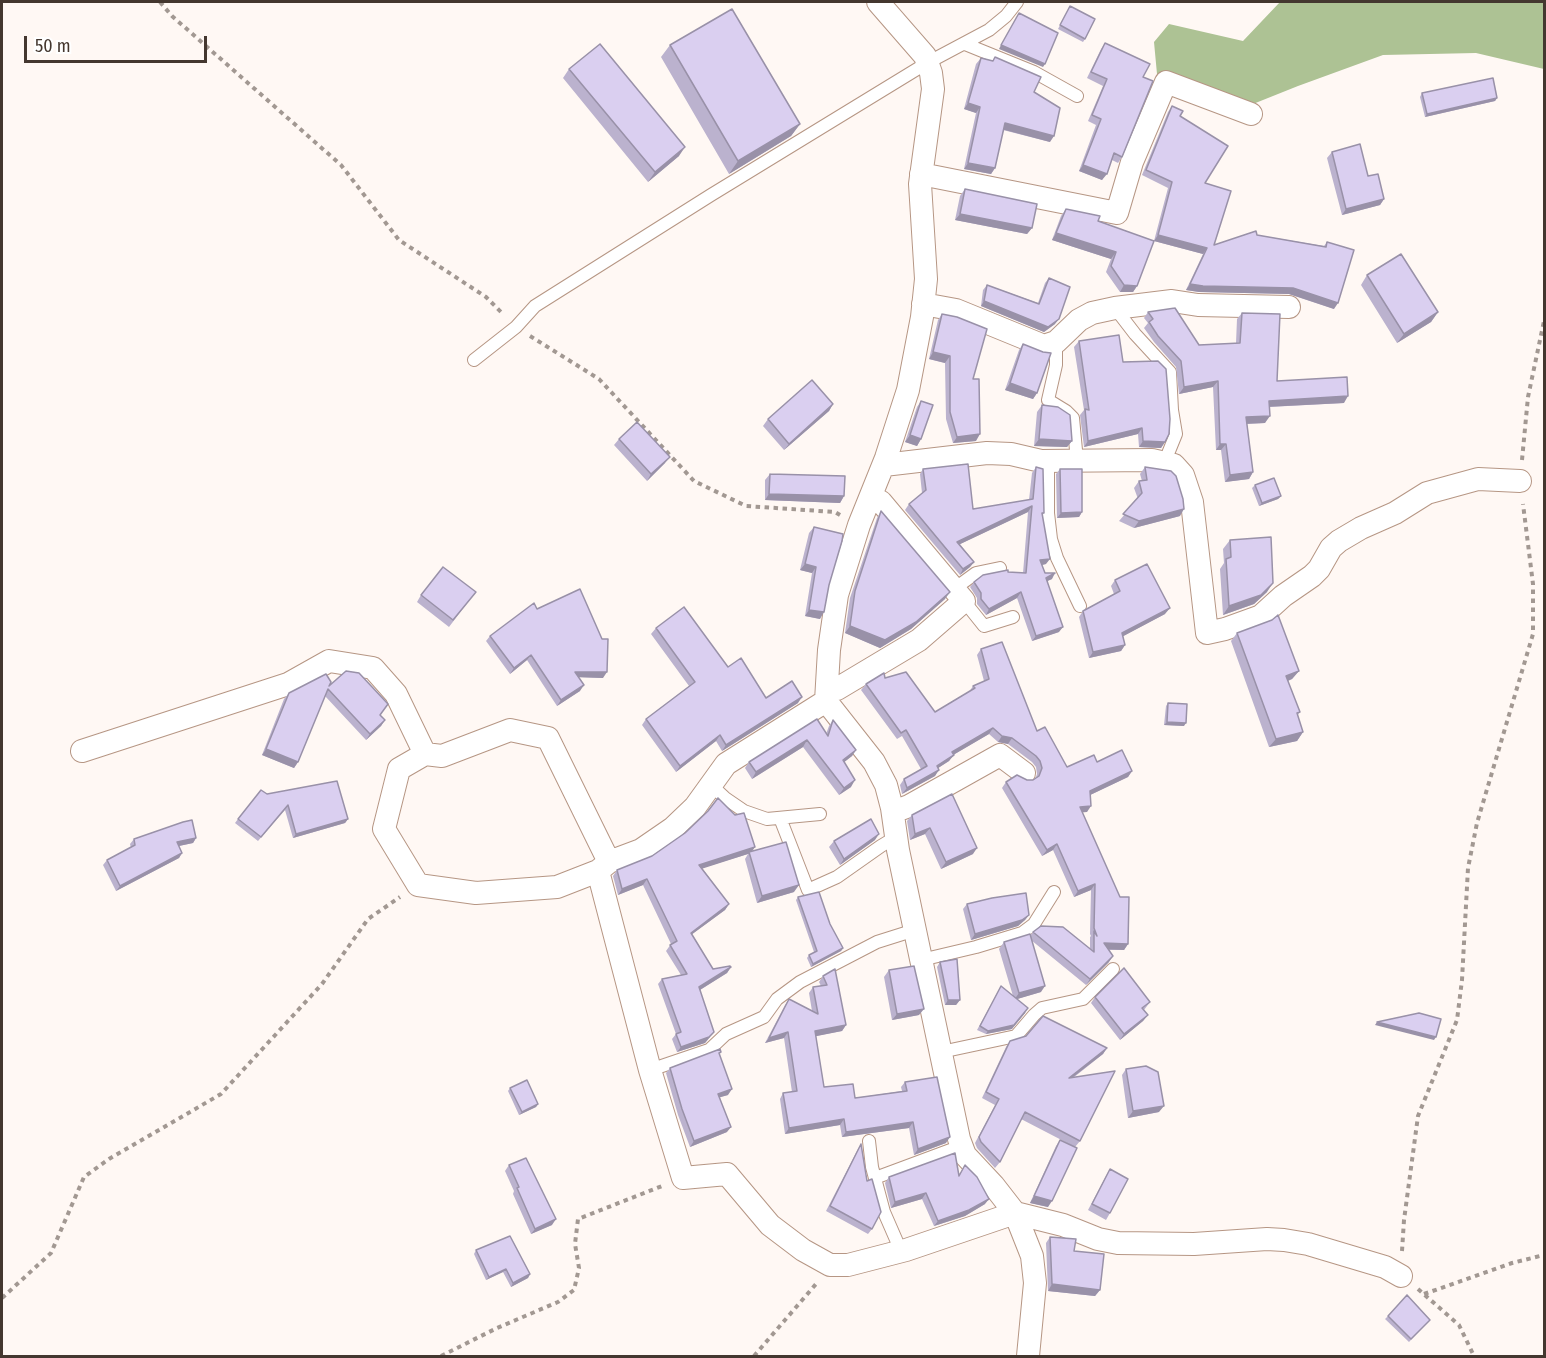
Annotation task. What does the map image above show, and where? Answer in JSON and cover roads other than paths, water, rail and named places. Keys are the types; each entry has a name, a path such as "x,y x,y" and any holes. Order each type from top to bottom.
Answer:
{"street":[{"path":"878,2 925,56 931,73 933,90 920,184 926,279 908,390 884,465 859,525 837,595 829,650 827,695 874,762 886,785 921,960 965,1155 1015,1213 1032,1256 1035,1283 1028,1356"},
{"path":"921,174 1118,213 1132,162 1166,82 1251,114"},
{"path":"923,304 956,310 1044,346 1056,342 1079,320 1092,313 1115,308 1172,301 1198,305 1289,307"},
{"path":"884,465 987,453 1011,454 1048,461 1165,461 1174,465 1183,475 1192,502 1208,633 1261,616 1319,569 1331,548 1339,541 1395,513 1427,493 1478,479 1520,482"},
{"path":"871,496 881,502 959,595 919,640 827,695 726,764 695,807 673,828 641,850 603,866 557,887 476,893 418,885 384,829 399,769 425,754 442,756 510,730 548,738 603,866 650,1070 683,1178 727,1174 770,1225 803,1250 830,1265 848,1265 900,1251 1015,1213 1063,1225 1098,1239 1118,1243 1194,1244 1284,1240 1308,1244 1385,1267 1401,1276"},
{"path":"82,751 288,684 329,661 373,668 396,694 425,754"},
{"path":"893,812 909,806 1000,755 1024,773"}],"lane":[{"path":"474,360 516,327 535,306 927,63 965,44 999,23 1017,2"},
{"path":"965,44 1034,72 1077,96"},
{"path":"1115,308 1170,372 1176,434 1165,461"},
{"path":"1056,342 1056,365 1048,400 1073,418 1077,460"},
{"path":"1048,461 1048,513 1051,539 1057,558 1080,606"},
{"path":"1000,568 976,573 959,595 984,626 1013,617"},
{"path":"711,785 744,811 767,819 820,814"},
{"path":"780,818 808,890 837,877 896,837"},
{"path":"921,960 1022,933 1034,924 1054,892"},
{"path":"650,1070 709,1050 726,1034 764,1017 777,999 800,982 877,942 915,930"},
{"path":"941,1052 1016,1036 1042,1008 1083,999 1113,969"},
{"path":"869,1141 884,1212 900,1251"},
{"path":"875,1178 962,1146"}]}
